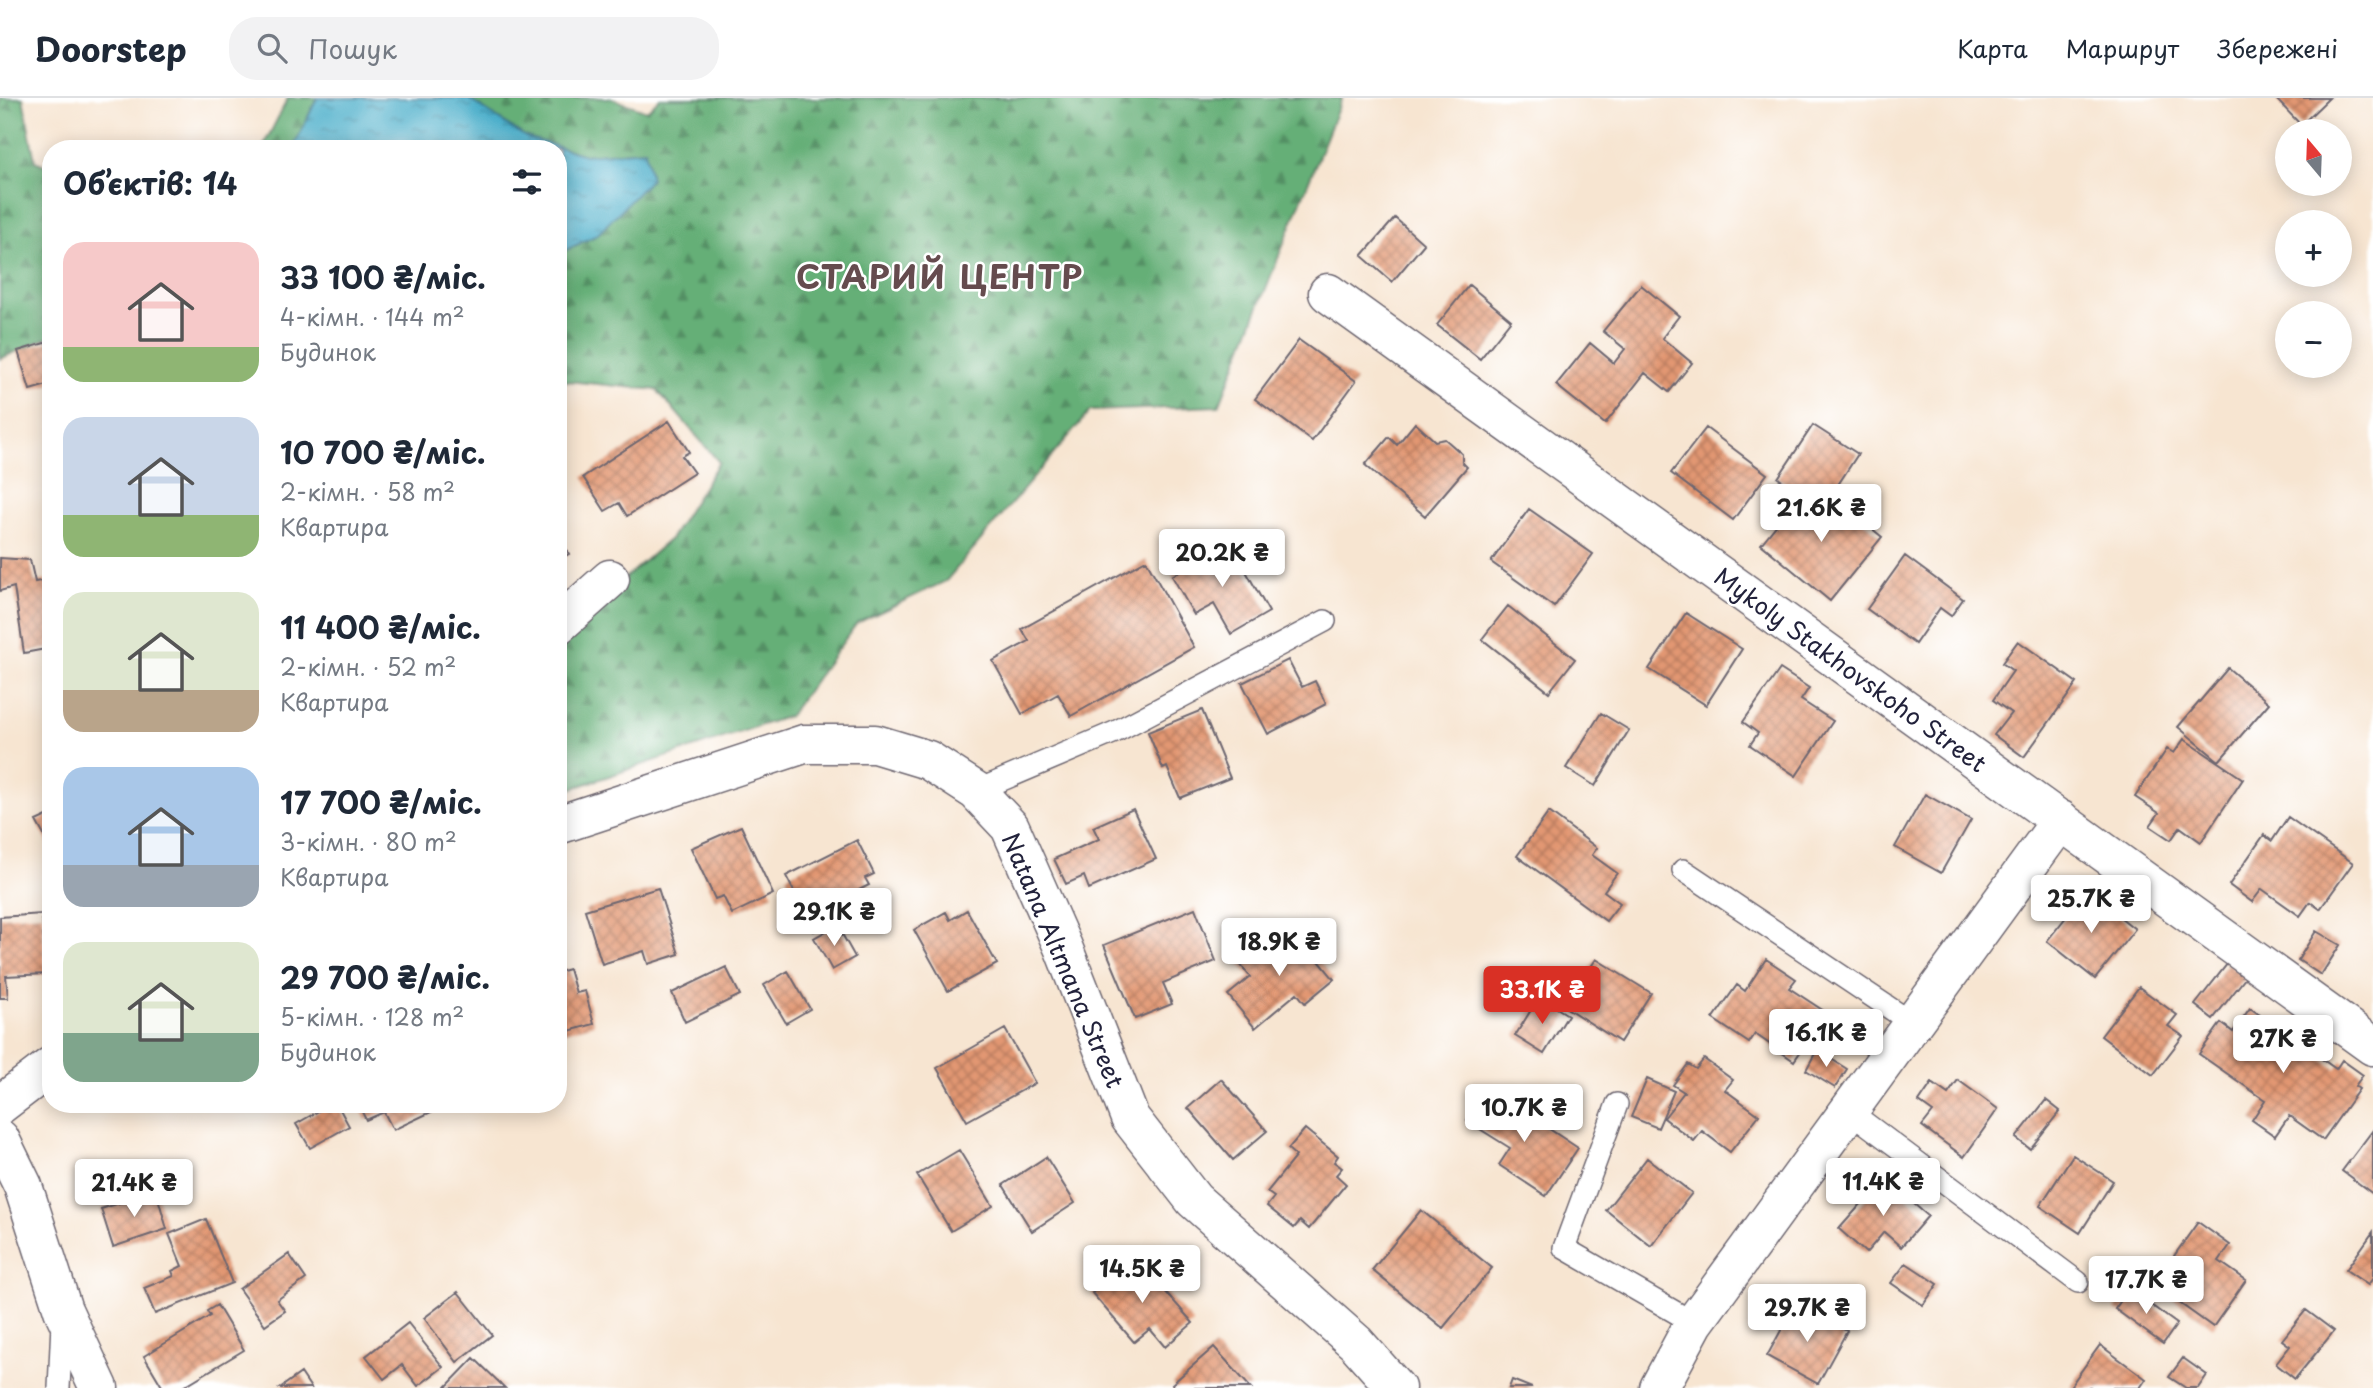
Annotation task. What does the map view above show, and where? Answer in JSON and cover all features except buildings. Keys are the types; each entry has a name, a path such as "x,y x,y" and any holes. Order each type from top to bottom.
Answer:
{"street":[{"name":"Mykoly Stakhovskoho Street","path":"1328,293 2373,1046"},
{"path":"567,617 610,579"},
{"name":"Natana Altmana Street","path":"567,822 804,744 875,744 928,760 976,791 1010,827 1063,947 1130,1118 1194,1200 1356,1343 1396,1388"},
{"path":"1659,1388 1695,1323 2061,820"},
{"path":"0,1105 42,1073"},
{"path":"0,1139 23,1186 63,1310 99,1388"}],"lane":[{"path":"976,791 1115,732 1325,621"},
{"path":"1683,870 1912,1023"},
{"path":"1617,1104 1564,1248 1695,1323"},
{"path":"1849,1111 2078,1282"},
{"path":"59,1388 63,1310"}],"green space":[{"path":"0,98 23,98 35,161 42,164 42,340 0,359"},
{"path":"288,98 317,98 297,140 267,140"},
{"path":"467,98 610,98 647,111 660,98 1342,98 1219,406 1090,411 946,581 857,623 789,716 567,790 567,628 671,538 719,462 657,390 567,381 567,250 597,235 645,150 585,155 567,150 567,140 536,140 526,137"}],"water":[{"path":"317,98 467,98 526,137 536,140 297,140"},
{"path":"567,150 585,155 645,150 651,179 597,235 567,250"}],"district":[{"name":"СТАРИЙ ЦЕНТР","path":"940,276"}]}
